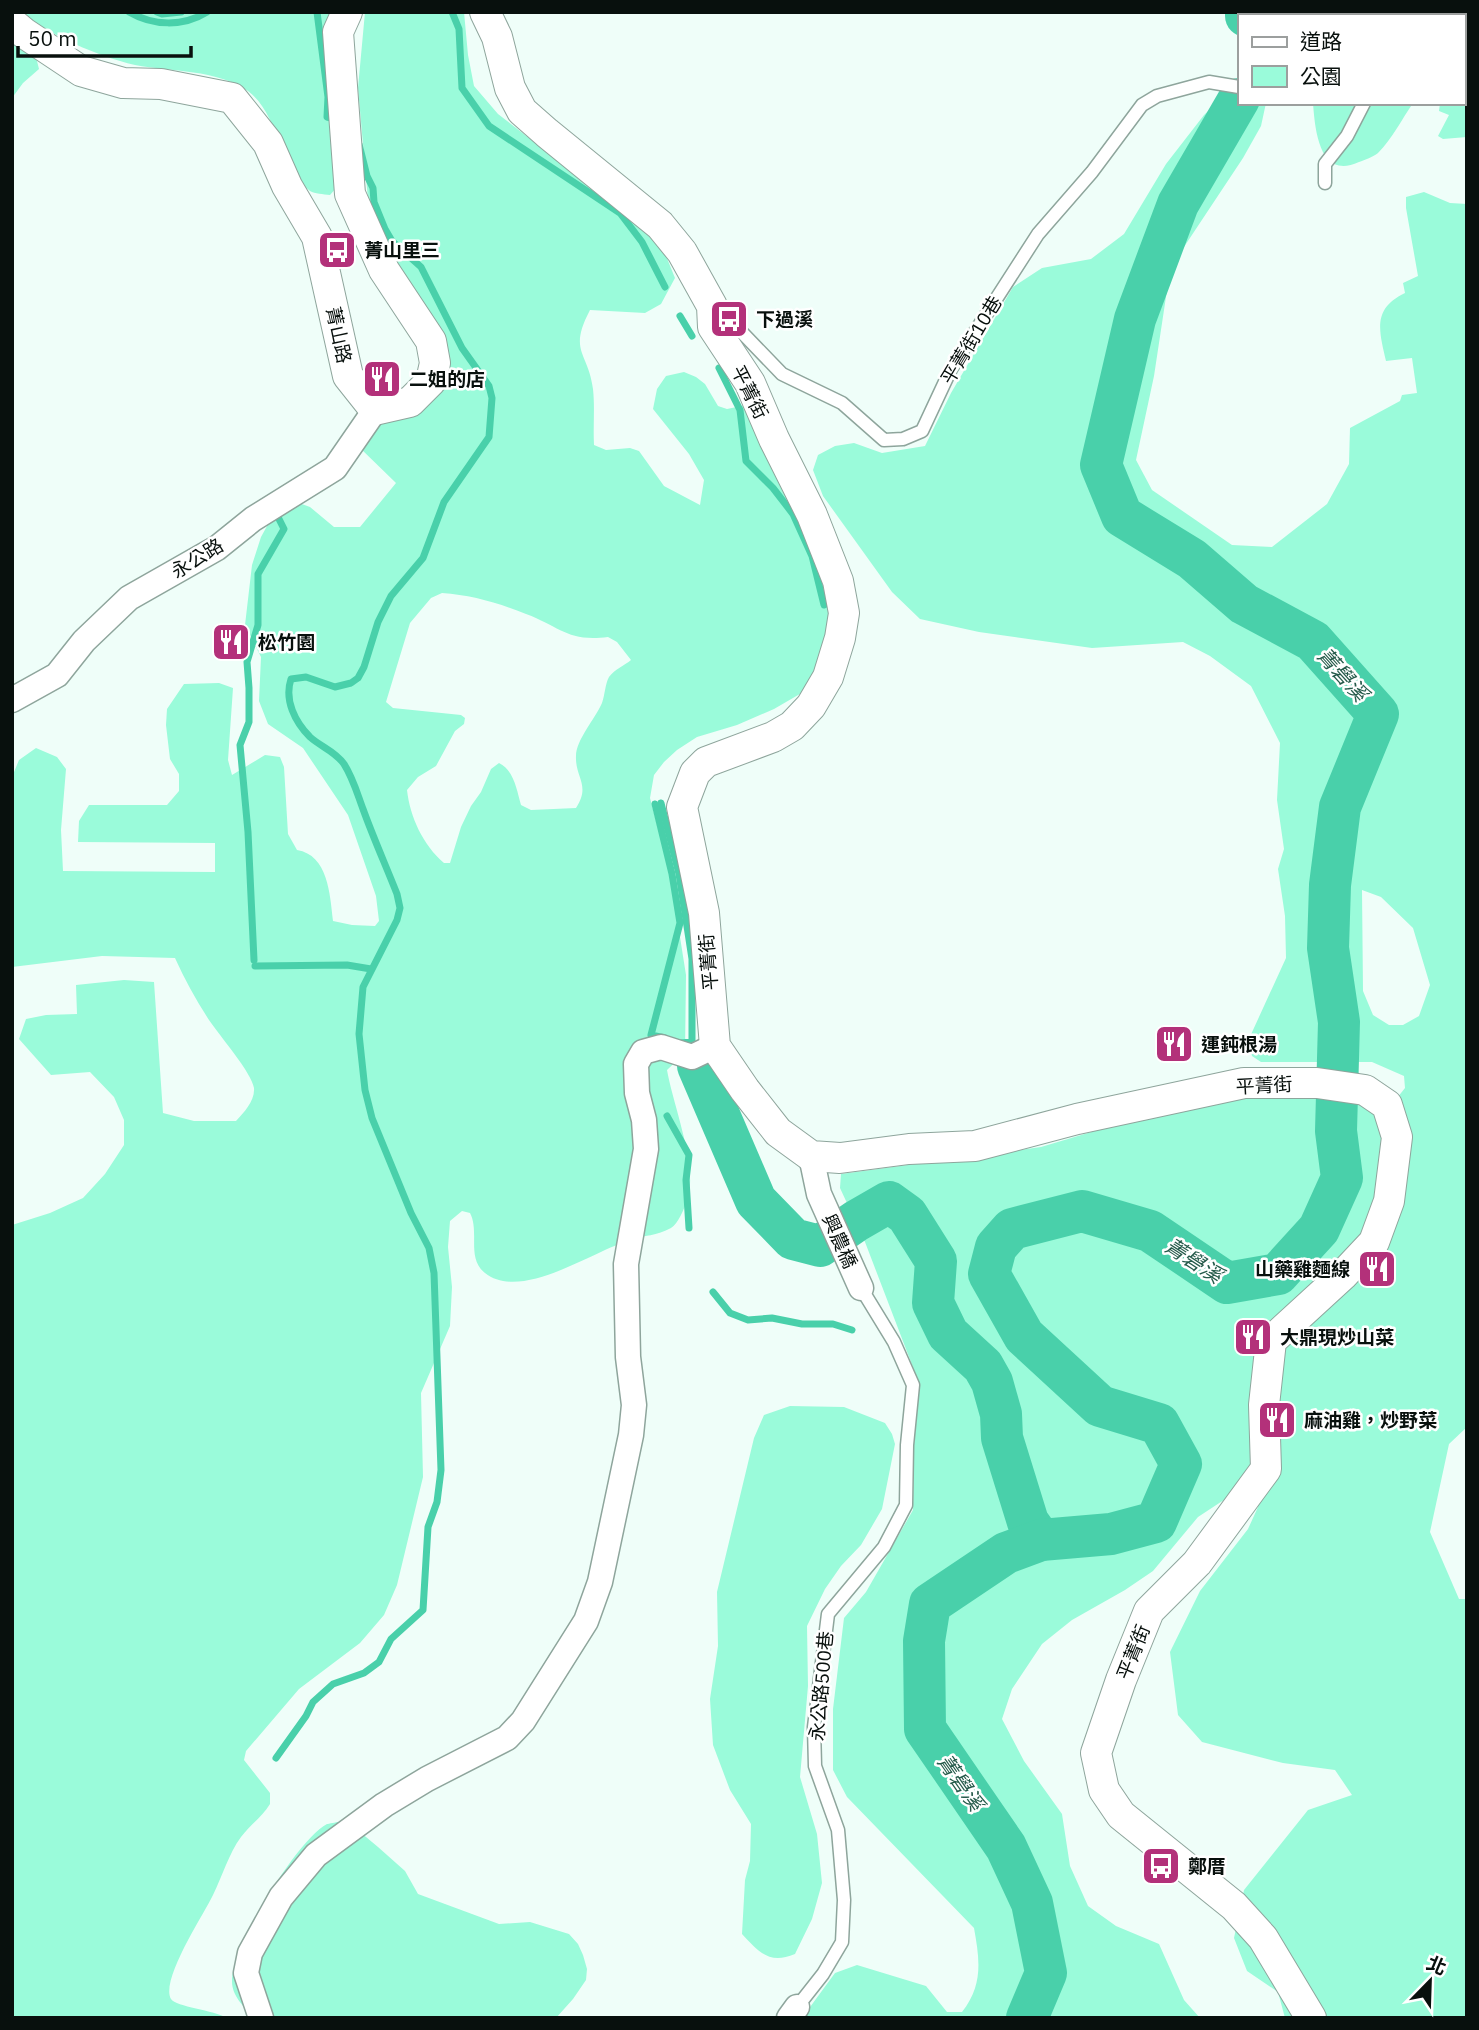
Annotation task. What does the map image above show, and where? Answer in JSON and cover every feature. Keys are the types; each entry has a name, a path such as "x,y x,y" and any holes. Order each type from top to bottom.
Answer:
{"street":[{"path":"347,12 338,32 350,194 384,270 431,341 435,363 431,381 410,402 375,410"},
{"path":"485,12 496,37 510,88 522,111 660,225 682,252 713,317"},
{"name":"菁山路","path":"12,23 81,71 123,83 160,84 232,99 268,143 287,186 317,237 348,376 375,410"},
{"name":"平菁街","path":"713,317 750,383 774,439 812,514 838,581 844,613 840,638 828,677 811,706 792,726 773,737 706,762 695,773 682,807 704,913 715,1046 778,1132 811,1156 840,1158 909,1149 975,1146 1077,1119 1244,1083 1318,1083 1365,1090 1387,1105 1397,1137 1389,1201 1374,1242 1343,1275 1271,1341 1264,1405 1266,1469 1197,1563 1149,1611 1121,1679 1096,1753 1104,1790 1121,1815 1234,1906 1263,1938 1311,2018"},
{"name":"永公路","path":"12,700 57,675 84,641 130,598 218,548 253,519 335,468 375,410"},
{"path":"261,2018 246,1973 250,1953 281,1897 316,1855 384,1805 427,1779 507,1738 523,1721 586,1621 600,1582 631,1435 634,1405 628,1357 626,1264 646,1149 636,1064 643,1052 661,1047 692,1057 715,1046"},
{"name":"興農橋","path":"811,1156 819,1194 861,1288"}],"lane":[{"name":"平菁街10巷","path":"713,317 729,319 782,374 842,403 884,440 903,439 913,435 922,431 951,369 1038,234 1092,172 1142,105 1157,96 1209,82 1238,87"},
{"path":"1325,183 1325,163 1347,136 1363,105"},
{"name":"永公路500巷","path":"793,2012 823,1974 842,1942 844,1900 838,1830 815,1766 814,1727 828,1614 884,1547 906,1505 912,1385 894,1342 861,1288"}],"green space":[{"path":"19,12 335,12 337,187 330,195 317,193 310,191 300,181 266,113 248,91 208,75 135,65 105,56 59,37"},
{"path":"365,12 464,12 474,86 498,114 643,227 664,251 675,278 661,304 645,313 590,310 580,335 580,343 593,389 594,445 606,450 630,448 639,451 664,486 700,505 704,480 689,454 653,409 657,389 666,376 684,372 705,384 718,406 727,409 751,404 836,585 829,648 805,691 774,709 737,725 697,737 677,750 654,775 650,798 670,874 686,975 685,1053 667,1070 690,1172 687,1201 678,1220 666,1231 635,1238 557,1272 518,1282 500,1280 479,1267 470,1213 462,1211 450,1221 450,1326 421,1393 423,1477 397,1585 384,1615 360,1643 299,1689 246,1751 244,1760 270,1793 270,1804 237,1843 213,1895 184,1947 172,1977 169,1990 174,2002 227,2018 12,2018 12,1225 50,1213 83,1198 105,1174 124,1145 124,1120 114,1097 90,1072 51,1075 19,1039 26,1019 77,1014 76,985 124,980 154,982 163,1113 194,1121 236,1121 251,1102 254,1088 242,1064 209,1020 175,958 102,956 12,967 12,777 19,760 36,748 57,757 66,769 61,830 63,871 215,872 215,843 78,842 79,821 89,805 167,805 179,791 179,774 170,759 167,709 184,684 219,683 233,688 228,760 232,775 265,755 280,757 284,767 288,834 297,850 315,859 326,877 333,921 375,926 379,921 376,896 348,815 303,748 268,724 259,701 261,657 245,625 252,565 261,537 272,517 299,503 310,507 334,527 360,527 396,483 359,447 379,417 429,400 409,288 369,211 358,88","holes":["442,593 506,606 573,635 608,637 617,642 631,660 609,677 602,703 579,743 576,764 582,793 576,808 531,810 521,805 511,776 499,763 491,769 481,792 471,806 461,827 450,863 444,863 437,856 419,830 407,790 418,777 436,766 455,731 464,724 465,718 461,715 393,708 386,702 410,623 431,598"]},
{"path":"1467,12 1467,137 1443,139 1438,136 1449,115 1439,111 1440,105 1465,105 1465,14 1255,14"},
{"path":"12,41 36,57 39,69 23,83 12,98"},
{"path":"1238,83 1238,105 1266,105 1261,126 1178,256 1169,277 1154,376 1136,460 1152,490 1232,545 1272,547 1327,504 1349,464 1350,428 1400,401 1402,395 1417,393 1412,358 1386,361 1380,330 1380,321 1387,306 1405,293 1403,283 1418,276 1406,197 1424,192 1450,203 1467,204 1467,1427 1449,1444 1430,1532 1459,1599 1467,1599 1467,2018 1285,2018 1278,1992 1247,1971 1234,1938 1244,1890 1308,1810 1352,1795 1335,1770 1283,1763 1202,1742 1178,1715 1170,1652 1200,1591 1248,1529 1258,1507 1236,1492 1198,1517 1153,1571 1072,1620 1042,1644 1012,1689 1002,1719 1024,1761 1062,1814 1070,1866 1088,1906 1116,1926 1159,1944 1184,2000 1200,2018 802,2018 835,1973 857,1965 926,1986 947,2012 962,2012 974,1992 978,1972 974,1928 847,1797 833,1770 833,1709 844,1618 866,1592 913,1510 914,1418 919,1383 865,1242 840,1188 841,1174 1041,1147 1182,1105 1257,1097 1397,1098 1405,1088 1404,1076 1372,1062 1261,1062 1252,1056 1248,1041 1286,958 1285,916 1278,869 1284,849 1277,800 1280,743 1251,686 1210,656 1183,642 1092,648 979,632 920,619 892,592 823,496 813,470 818,455 835,446 854,443 882,453 925,446 951,393 1013,287 1042,268 1091,259 1124,234 1166,164 1204,115","holes":["1362,890 1381,897 1413,928 1430,985 1419,1016 1403,1025 1389,1025 1373,1015 1363,991"]},
{"path":"1313,105 1412,105 1378,153 1346,166 1327,159 1315,126"},
{"path":"790,1406 844,1407 885,1423 895,1444 882,1509 861,1545 841,1566 825,1589 807,1626 808,1686 800,1777 817,1834 822,1883 812,1919 795,1954 778,1958 759,1951 742,1934 751,1824 730,1790 713,1745 710,1699 718,1646 717,1592 754,1438 764,1415"},
{"path":"338,1822 354,1827 405,1871 418,1894 499,1924 530,1922 569,1934 578,1944 587,1969 586,1980 573,1999 556,2018 252,2018 236,1996 232,1981 243,1944 268,1895 300,1850 327,1824"}],"waterway":[{"path":"129,12 148,20 168,23 188,20 207,12"},
{"path":"157,12 181,12"},
{"path":"317,12 328,97 327,117 331,118"},
{"path":"452,12 459,29 462,88 489,126 620,213 642,242 665,287"},
{"name":"菁礐溪","path":"1027,2018 1046,1973 1032,1903 1006,1847 925,1729 924,1641 930,1604 1006,1553 1041,1540 1111,1534 1156,1522 1181,1464 1159,1424 1100,1406 1024,1336 989,1274 996,1247 1012,1229 1082,1211 1150,1231 1227,1283 1278,1274 1319,1229 1342,1178 1336,1131 1339,1022 1328,948 1330,885 1340,807 1378,714 1313,641 1244,604 1192,559 1122,516 1101,465 1135,319 1178,204 1238,101"},
{"path":"276,1758 313,1702 333,1684 364,1673 379,1662 391,1639 423,1610 428,1527 437,1502 441,1470 434,1273 429,1248 411,1213 372,1118 365,1090 359,1034 363,987 397,920 400,908 397,894 350,775 344,764 310,737 300,725 292,710 289,687 291,679 306,677 335,687 351,683 358,678 378,622 391,596 423,558 444,502 489,437 492,398 489,386 462,348 421,267 392,241 385,229 374,202 373,188 359,144"},
{"path":"680,316 692,336"},
{"path":"719,368 740,410 746,461 773,488 793,514 812,556 824,605"},
{"path":"254,960 248,832 240,745 249,722 247,662 258,625 258,574 284,529 278,517"},
{"path":"661,803 679,874 692,959 692,1042 680,1043"},
{"path":"655,804 672,874 680,923 651,1035 665,1038"},
{"path":"255,966 347,965 371,969"},
{"path":"698,1066 756,1201 793,1239 820,1246 889,1202 907,1215 936,1261 933,1303 948,1334 983,1366 992,1382 1001,1414 1002,1438 1028,1522 1041,1540"},
{"path":"667,1116 689,1155 686,1180 689,1228"},
{"path":"713,1292 730,1313 748,1320 772,1318 802,1324 833,1324 852,1330"}],"place":[{"name":"菁山里三","path":"337,250"},
{"name":"下過溪","path":"729,319"},
{"name":"二姐的店","path":"382,379"},
{"name":"松竹園","path":"231,642"},
{"name":"運鈍根湯","path":"1174,1044"},
{"name":"山藥雞麵線","path":"1377,1269"},
{"name":"大鼎現炒山菜","path":"1253,1337"},
{"name":"麻油雞，炒野菜","path":"1277,1420"},
{"name":"鄭厝","path":"1161,1866"}]}
